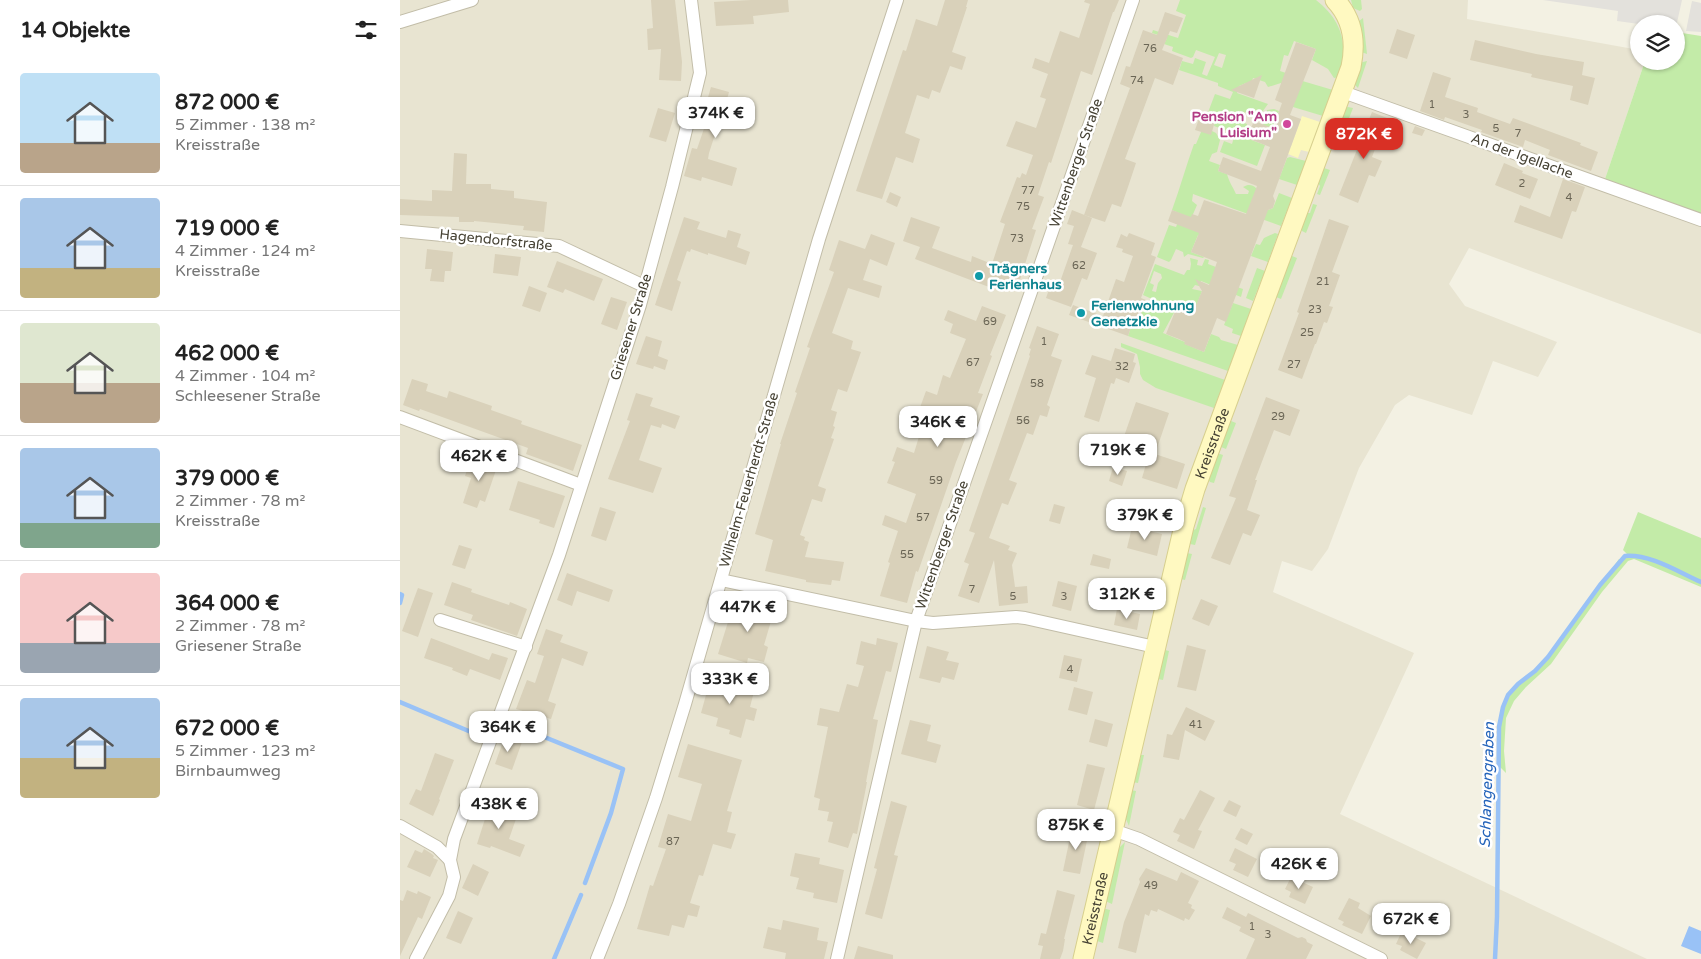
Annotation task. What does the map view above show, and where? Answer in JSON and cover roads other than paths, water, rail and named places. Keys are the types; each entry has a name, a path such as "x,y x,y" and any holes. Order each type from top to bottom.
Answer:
{"main road":[{"name":"Kreisstraße","path":"1083,959 1175,559 1195,489 1351,67 1354,51 1353,38 1344,12 1335,0"}],"street":[{"path":"400,22 472,0"},
{"name":"Griesener Straße","path":"416,959 449,896 454,877 450,860 454,839 559,555 637,314 672,187 700,73 691,0"},
{"name":"Wilhelm-Feuerherdt-Straße","path":"597,959 619,904 656,798 821,232 898,0"},
{"name":"Wittenberger Straße","path":"837,959 916,621 1133,0"},
{"name":"An der Igellache","path":"1342,92 1701,220"},
{"name":"Hagendorfstraße","path":"400,231 559,246 644,286"},
{"path":"400,417 581,485"},
{"path":"720,580 916,621 933,623 1016,617 1155,647"},
{"path":"440,620 526,647"},
{"path":"400,826 437,847 450,860"},
{"path":"1113,830 1140,839 1381,959"}],"water":[{"path":"1689,926 1701,931 1701,954 1681,946"}],"waterway":[{"name":"Schlangengraben","path":"1495,959 1499,727 1503,707 1508,695 1548,657 1600,585 1625,556 1635,556 1654,561 1701,582"},
{"name":"Schlangengraben","path":"400,594 402,595 400,603"},
{"name":"Schlangengraben","path":"400,702 471,732"},
{"name":"Schlangengraben","path":"510,723 623,769 611,813 585,883"},
{"name":"Schlangengraben","path":"554,959 581,895"}],"place":[{"name":"Pension \"Am Luisium\"","path":"1287,124"},
{"name":"Trägners Ferienhaus","path":"979,276"},
{"name":"Ferienwohnung Genetzkie","path":"1081,313"}]}
